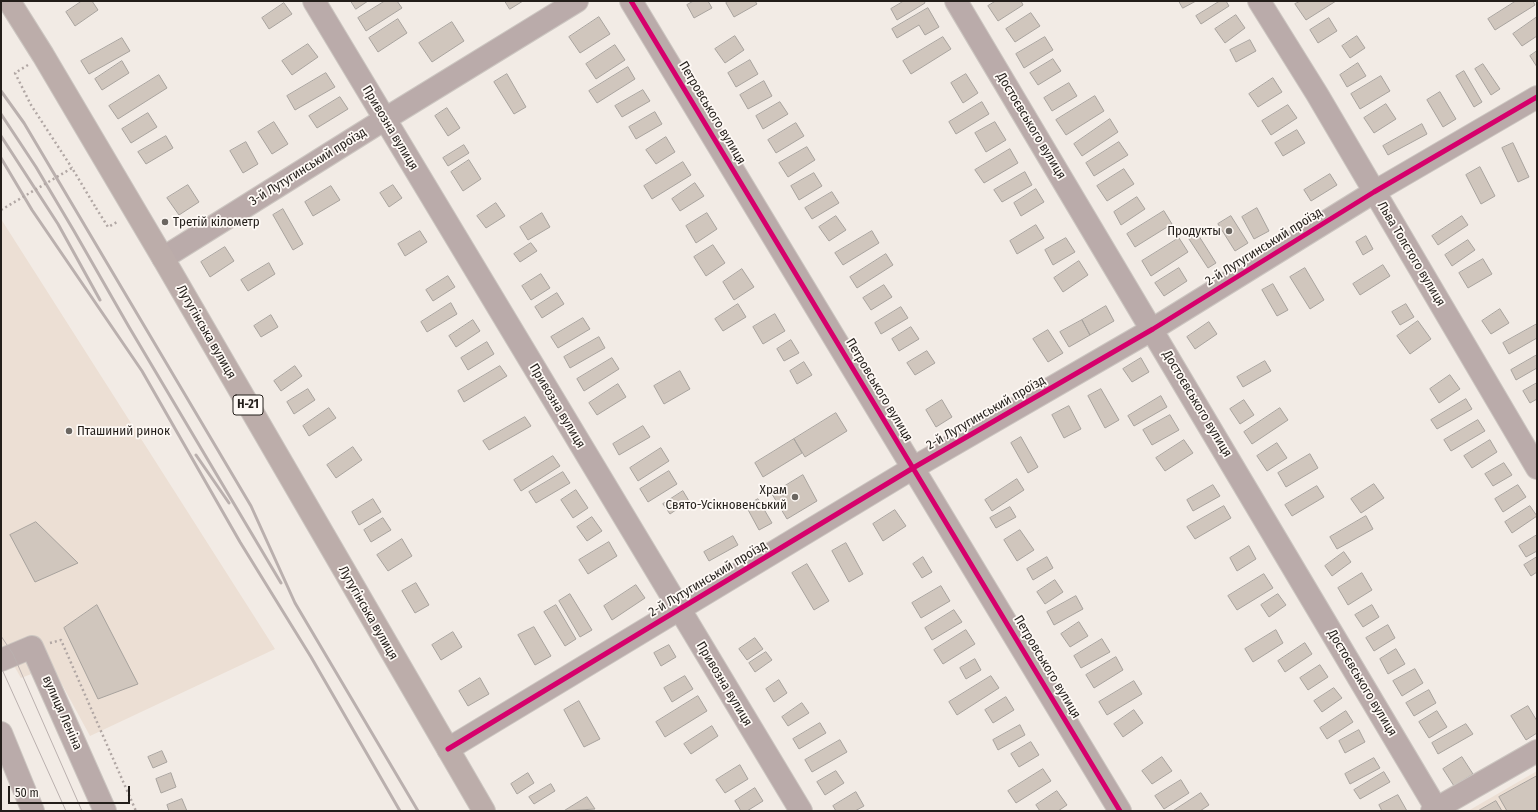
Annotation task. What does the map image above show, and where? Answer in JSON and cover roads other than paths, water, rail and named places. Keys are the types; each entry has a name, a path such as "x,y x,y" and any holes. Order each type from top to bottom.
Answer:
{"main road":[{"name":"Лутугінська вулиця","path":"9,1 43,55 163,258 484,811"}],"street":[{"name":"Привозна вулиця","path":"314,1 801,811"},
{"name":"3-й Лутугинський проїзд","path":"163,258 577,1"},
{"name":"Петровського вулиця","path":"631,1 1120,811"},
{"name":"Достоєвського вулиця","path":"956,1 1153,329 1434,810"},
{"name":"Льва Толстого вулиця","path":"1259,1 1317,94 1537,468"},
{"name":"2-й Лутугинський проїзд","path":"448,749 913,468 1153,329 1374,192 1537,97"},
{"name":"вулиця Леніна","path":"1,660 32,646 105,811"},
{"path":"1,734 34,811"},
{"path":"1434,810 1537,751"}],"tram line":[{"path":"1,636 13,654 82,811"},
{"path":"1,667 66,811"}],"railway":[{"path":"1,91 24,123 251,506 295,603 418,811"},
{"path":"1,114 36,167 281,583"},
{"path":"1,136 58,224 100,300"},
{"path":"1,158 32,210 142,371 240,542 311,657 400,811"},
{"path":"196,455 229,503"}],"place":[{"name":"Третій кілометр","path":"165,222"},
{"name":"Продукты","path":"1229,231"},
{"name":"Пташиний ринок","path":"69,431"},
{"name":"Храм Свято-Усікновенський","path":"795,497"}]}
